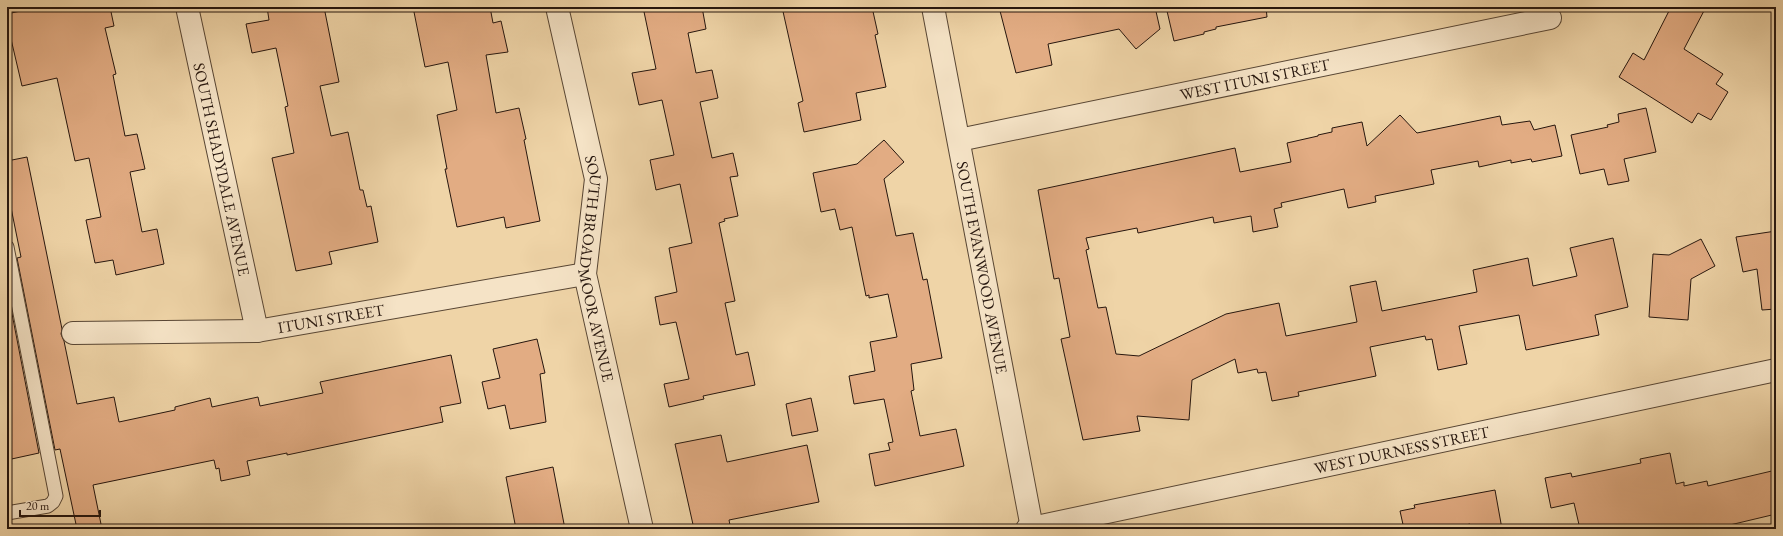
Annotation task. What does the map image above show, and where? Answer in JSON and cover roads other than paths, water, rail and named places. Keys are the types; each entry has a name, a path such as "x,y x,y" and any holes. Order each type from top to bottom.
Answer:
{"street":[{"name":"SOUTH SHADYDALE AVENUE","path":"187,7 257,331"},
{"name":"SOUTH BROADMOOR AVENUE","path":"557,7 596,179 585,274 642,529"},
{"name":"SOUTH EVANWOOD AVENUE","path":"933,7 959,140 1030,528"},
{"name":"WEST ITUNI STREET","path":"959,140 1550,18"},
{"name":"ITUNI STREET","path":"73,333 257,331 585,274"},
{"name":"WEST DURNESS STREET","path":"1030,528 1776,370"}],"lane":[{"path":"7,247 56,496 54,502 48,506 7,513"}]}
